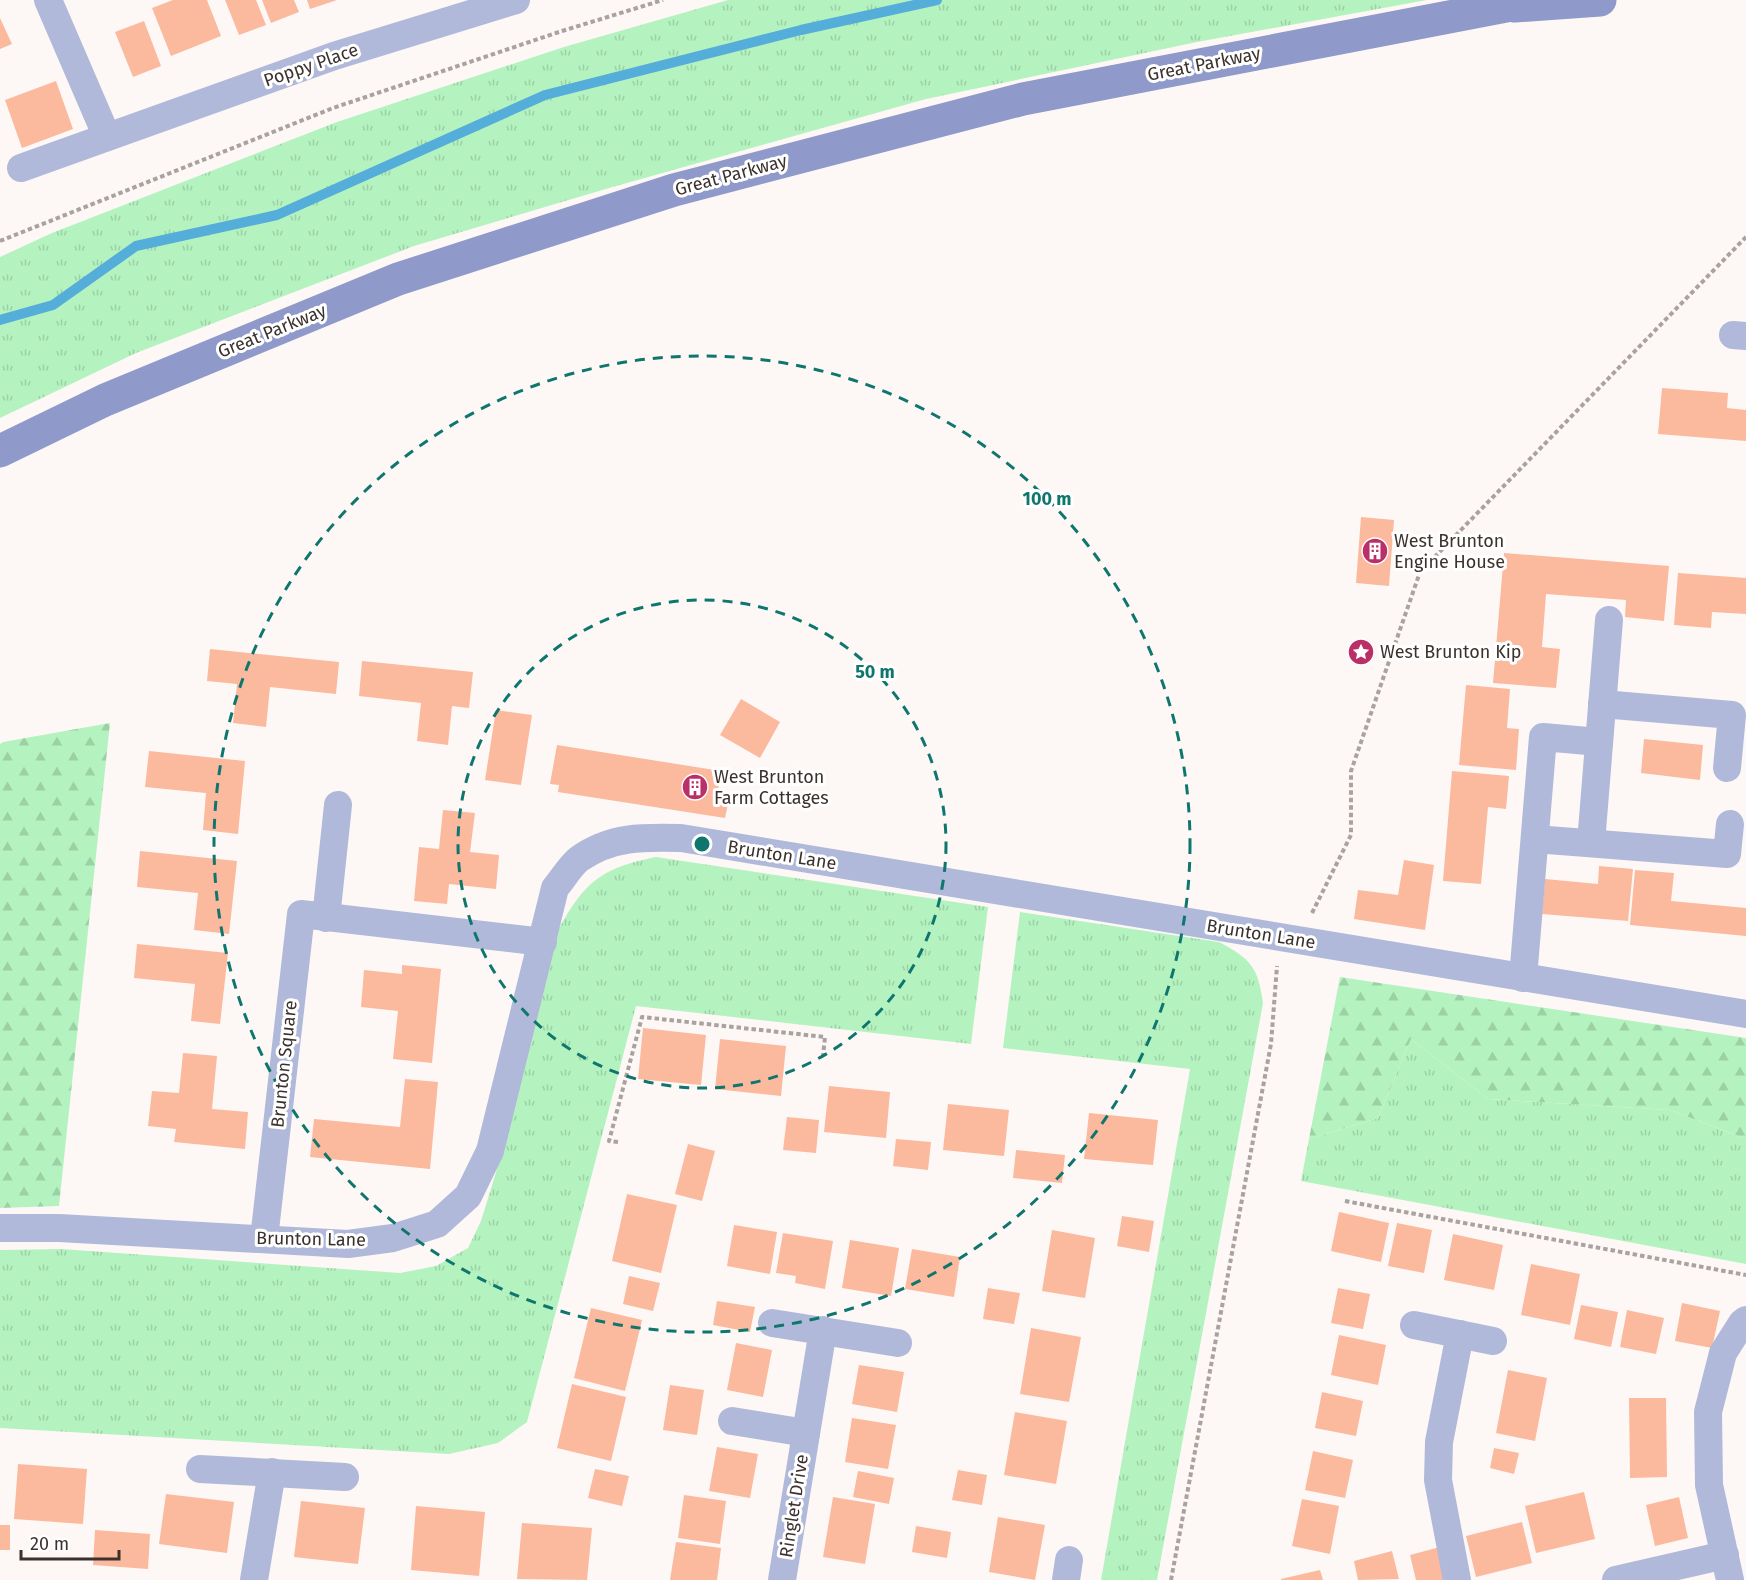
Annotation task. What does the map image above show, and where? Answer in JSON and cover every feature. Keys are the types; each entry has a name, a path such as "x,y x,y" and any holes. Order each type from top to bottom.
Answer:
{"street":[{"path":"48,0 107,137"},
{"name":"Poppy Place","path":"21,168 334,56 516,0"},
{"name":"Great Parkway","path":"0,452 105,400 398,279 674,189 1023,99 1537,0"},
{"name":"Great Parkway","path":"1496,8 1600,0"},
{"path":"1590,843 1609,620"},
{"path":"1602,704 1732,715 1727,768"},
{"path":"1523,978 1543,737 1599,742"},
{"path":"326,918 338,805"},
{"path":"1535,839 1727,854 1730,824"},
{"name":"Brunton Lane","path":"0,1228 59,1228 348,1244 393,1238 437,1224 468,1196 490,1151 555,888 578,860 605,844 640,837 681,838 1746,1014"},
{"name":"Brunton Square","path":"264,1239 301,914 543,942"},
{"path":"1616,1580 1727,1568 1709,1485 1708,1412 1723,1353 1746,1320"},
{"path":"772,1323 898,1342"},
{"path":"1414,1325 1493,1341"},
{"name":"Ringlet Drive","path":"782,1580 823,1330"},
{"path":"1457,1580 1438,1480 1439,1442 1460,1334"},
{"name":"Ringlet Drive","path":"732,1421 806,1432"},
{"path":"200,1469 345,1477"},
{"path":"254,1580 272,1472"}],"path":[{"path":"0,241 333,108 562,31 663,0"},
{"path":"1171,1580 1272,1044 1289,939 1351,835 1351,771 1420,572 1746,237"},
{"path":"618,1142 609,1141 642,1017 825,1038 823,1056"},
{"path":"1345,1201 1746,1275"}],"green space":[{"path":"728,0 1427,0 1197,42 926,99 609,188 414,246 136,353 0,418 0,257 52,233 337,122 564,47"},
{"path":"110,723 59,1206 0,1208 0,744"},
{"path":"656,857 988,907 971,1044 636,1006 527,1422 498,1443 449,1454 0,1428 0,1250 61,1249 400,1273 436,1266 468,1248 481,1221 509,1130 556,934 575,902 595,881 620,867"},
{"path":"1020,912 1219,942 1246,959 1259,981 1263,1003 1157,1580 1101,1580 1190,1069 1003,1048"},
{"path":"1340,977 1746,1038 1746,1139 1670,1110 1488,1099 1411,1039 1378,1118 1309,1139"},
{"path":"1411,1039 1488,1099 1670,1110 1746,1139 1746,1264 1301,1181 1309,1139 1378,1118"}],"building":[{"path":"173,0 207,0 221,36 171,56 152,8"},
{"path":"225,0 256,0 266,25 239,35"},
{"path":"262,0 294,0 299,12 271,23"},
{"path":"307,0 337,0 310,9"},
{"path":"0,18 12,44 0,49"},
{"path":"144,21 161,66 133,77 115,32"},
{"path":"56,81 73,129 22,148 5,100"},
{"path":"1662,388 1728,393 1727,408 1746,410 1746,441 1658,434"},
{"name":"West Brunton Engine House","path":"1361,517 1394,520 1389,586 1356,583"},
{"path":"1504,553 1669,566 1664,621 1625,617 1626,600 1546,594 1542,647 1560,649 1556,688 1493,683"},
{"path":"1678,573 1746,578 1746,614 1712,612 1711,628 1674,625"},
{"path":"210,649 339,662 336,694 270,687 266,727 233,723 237,684 207,681"},
{"path":"362,661 473,672 469,708 452,706 448,745 417,741 421,703 359,696"},
{"path":"1466,685 1510,689 1507,728 1519,729 1516,770 1459,765"},
{"path":"741,699 780,722 760,758 720,735"},
{"path":"496,710 532,715 521,785 485,780"},
{"path":"1644,739 1703,745 1700,780 1641,773"},
{"path":"557,745 721,771 716,802 728,804 725,818 558,792 559,785 550,784"},
{"path":"149,751 245,761 238,834 203,830 206,793 145,787"},
{"path":"1452,771 1509,776 1506,809 1488,807 1481,884 1443,881"},
{"path":"443,810 475,813 470,852 499,855 496,889 449,884 447,904 414,901 419,847 439,849"},
{"path":"140,851 237,861 229,934 194,930 198,893 137,887"},
{"path":"1404,860 1434,865 1425,930 1354,919 1358,890 1398,895"},
{"path":"1599,866 1633,869 1628,921 1542,914 1545,879 1598,884"},
{"path":"1635,870 1674,873 1671,901 1746,908 1746,936 1630,925"},
{"path":"137,944 228,953 220,1024 191,1021 195,984 134,978"},
{"path":"402,965 441,969 432,1063 393,1059 398,1011 361,1007 364,970 402,974"},
{"path":"643,1028 706,1035 701,1085 638,1079"},
{"path":"720,1039 786,1046 781,1096 715,1089"},
{"path":"183,1053 217,1056 212,1109 248,1112 245,1149 174,1142 176,1129 148,1126 152,1091 179,1093"},
{"path":"405,1079 438,1082 430,1169 310,1157 314,1119 400,1127"},
{"path":"829,1086 890,1092 886,1138 824,1132"},
{"path":"948,1104 1009,1110 1004,1156 943,1150"},
{"path":"1089,1113 1158,1120 1153,1165 1084,1159"},
{"path":"787,1117 819,1120 816,1153 783,1150"},
{"path":"896,1139 931,1142 928,1170 893,1166"},
{"path":"688,1144 715,1151 702,1201 675,1194"},
{"path":"1016,1150 1065,1155 1062,1183 1013,1178"},
{"path":"627,1194 677,1205 661,1273 612,1261"},
{"path":"1339,1212 1389,1223 1381,1262 1331,1251"},
{"path":"1122,1216 1154,1221 1149,1252 1117,1246"},
{"path":"1397,1223 1432,1230 1424,1273 1388,1266"},
{"path":"734,1225 777,1232 770,1274 727,1266"},
{"path":"1052,1230 1095,1238 1085,1298 1042,1291"},
{"path":"783,1233 833,1241 825,1289 795,1283 796,1276 776,1273"},
{"path":"1453,1234 1503,1245 1494,1290 1444,1280"},
{"path":"850,1240 899,1248 891,1296 842,1288"},
{"path":"912,1249 960,1257 954,1297 905,1289"},
{"path":"1531,1264 1580,1274 1570,1325 1521,1315"},
{"path":"629,1276 660,1283 653,1311 623,1304"},
{"path":"988,1288 1020,1293 1014,1324 983,1319"},
{"path":"1338,1288 1370,1294 1363,1329 1331,1323"},
{"path":"717,1301 755,1307 750,1332 713,1325"},
{"path":"1682,1303 1720,1311 1712,1348 1675,1341"},
{"path":"1581,1305 1618,1312 1611,1347 1574,1339"},
{"path":"591,1308 642,1320 625,1391 574,1378"},
{"path":"1627,1310 1664,1318 1656,1354 1620,1347"},
{"path":"1031,1328 1081,1337 1069,1402 1020,1394"},
{"path":"1339,1335 1386,1345 1378,1385 1331,1375"},
{"path":"736,1343 772,1350 763,1397 727,1390"},
{"path":"859,1365 904,1372 897,1412 852,1404"},
{"path":"1508,1370 1547,1378 1535,1441 1496,1433"},
{"path":"572,1384 626,1397 611,1461 557,1448"},
{"path":"670,1385 704,1390 697,1435 663,1430"},
{"path":"1322,1392 1363,1401 1356,1436 1315,1428"},
{"path":"1629,1398 1666,1398 1667,1477 1630,1478"},
{"path":"1015,1412 1067,1421 1056,1484 1004,1475"},
{"path":"852,1418 896,1425 888,1469 845,1462"},
{"path":"717,1447 758,1454 750,1498 709,1491"},
{"path":"1494,1448 1519,1453 1514,1474 1490,1468"},
{"path":"1313,1451 1353,1460 1345,1498 1305,1490"},
{"path":"18,1464 87,1469 83,1524 14,1519"},
{"path":"595,1469 629,1476 622,1506 588,1498"},
{"path":"958,1470 987,1475 982,1505 952,1500"},
{"path":"858,1471 894,1478 889,1504 853,1497"},
{"path":"1584,1492 1595,1539 1536,1553 1525,1506"},
{"path":"166,1494 234,1502 227,1553 159,1544"},
{"path":"684,1495 726,1501 720,1544 678,1538"},
{"path":"833,1497 875,1504 865,1564 823,1557"},
{"path":"1679,1497 1688,1538 1655,1546 1646,1505"},
{"path":"1302,1499 1339,1506 1330,1554 1292,1546"},
{"path":"301,1501 365,1508 358,1564 294,1557"},
{"path":"416,1506 485,1512 479,1576 411,1570"},
{"path":"998,1517 1045,1525 1035,1580 989,1572"},
{"path":"1522,1522 1532,1563 1476,1577 1466,1536"},
{"path":"522,1523 592,1528 587,1580 517,1579"},
{"path":"0,1525 10,1525 10,1550 0,1550"},
{"path":"916,1526 951,1532 947,1558 912,1552"},
{"path":"95,1530 150,1534 148,1569 93,1565"},
{"path":"676,1542 721,1548 717,1580 670,1580"},
{"path":"1440,1547 1448,1580 1416,1580 1410,1555"},
{"path":"1392,1551 1399,1579 1358,1580 1354,1561"},
{"path":"1320,1570 1323,1580 1281,1580 1281,1579"}],"waterway":[{"path":"0,320 53,305 136,246 277,215 545,95 801,30 937,0"}],"place":[{"name":"West Brunton Engine House","path":"1375,551"},
{"name":"West Brunton Kip","path":"1361,652"},
{"name":"West Brunton Farm Cottages","path":"695,787"}]}
